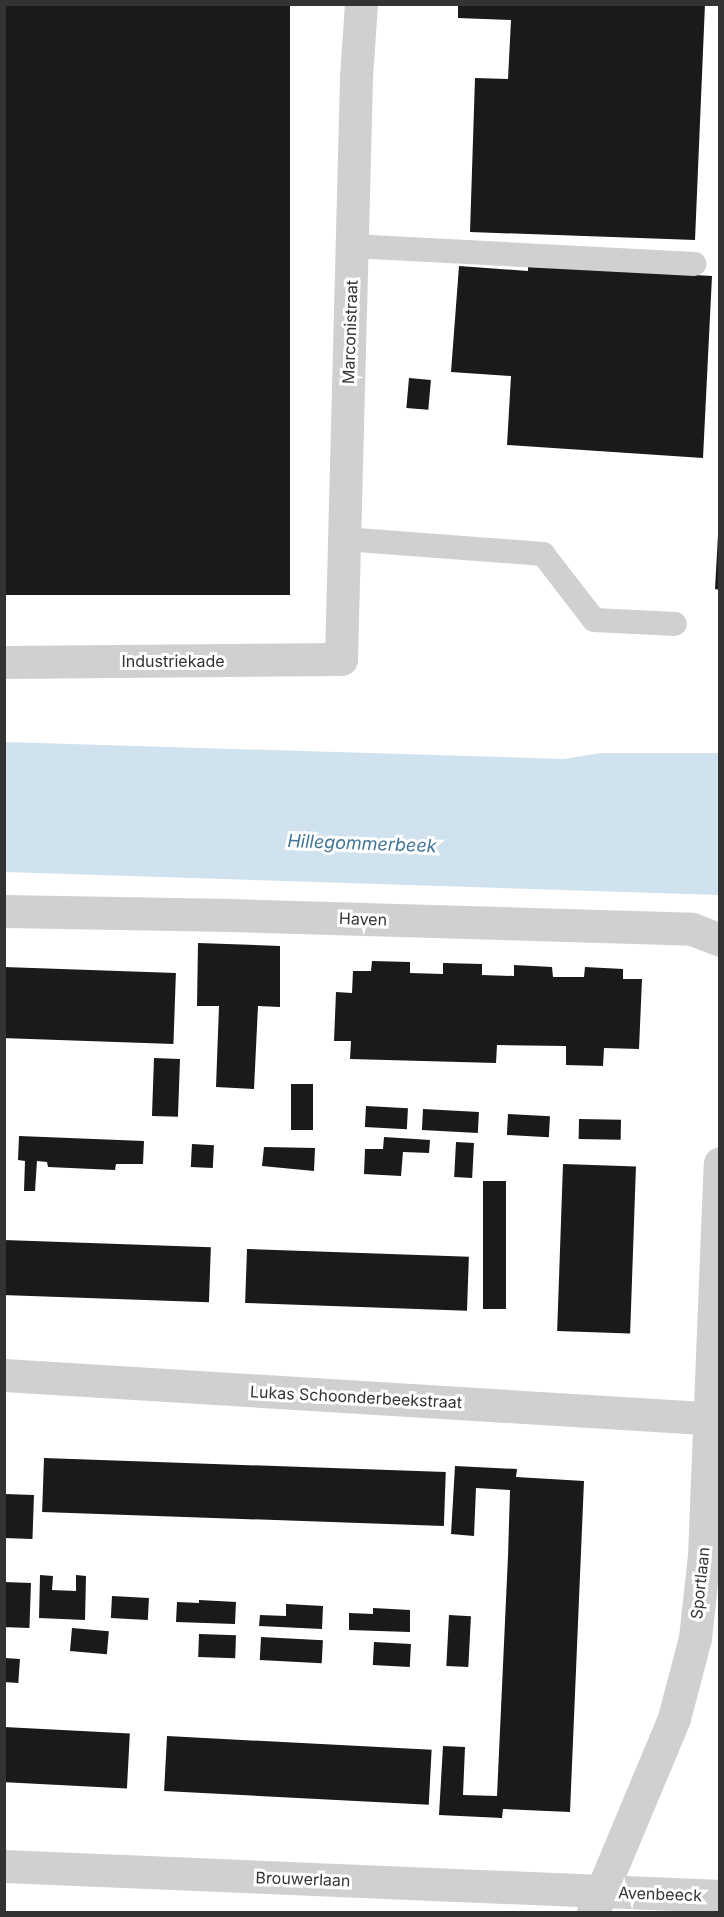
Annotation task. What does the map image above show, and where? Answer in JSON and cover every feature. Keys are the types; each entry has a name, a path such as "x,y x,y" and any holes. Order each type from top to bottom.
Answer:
{"street":[{"name":"Marconistraat","path":"341,659 356,77 361,4"},
{"name":"Industriekade","path":"4,662 341,659"},
{"name":"Haven","path":"4,911 243,915 692,929 720,940"},
{"name":"Sportlaan","path":"597,1902 674,1718 695,1638 704,1556 714,1419 720,1163"},
{"name":"Lukas Schoonderbeekstraat","path":"4,1375 714,1419"},
{"name":"Brouwerlaan","path":"4,1866 597,1902"},
{"name":"Avenbeeck","path":"597,1902 720,1896"}],"lane":[{"path":"352,246 695,264"},
{"path":"344,538 543,554 594,620 675,624"}],"water":[{"name":"Hillegommerbeek","path":"5,742 564,759 601,753 719,753 719,895 5,872"}],"building":[{"path":"4,4 290,4 290,595 4,595"},
{"path":"458,4 705,4 695,240 470,232 475,78 508,79 511,20 458,18"},
{"path":"459,266 528,271 528,267 577,268 712,276 703,458 507,445 511,376 451,372"},
{"path":"409,378 431,380 428,410 406,408"},
{"path":"718,535 720,535 720,590 715,589"},
{"path":"198,943 280,946 280,1007 258,1006 254,1089 216,1087 219,1006 197,1006"},
{"path":"372,961 410,962 410,973 443,974 443,963 482,964 482,975 514,976 514,965 552,967 553,977 584,977 585,967 623,969 623,979 642,979 639,1049 604,1048 603,1066 566,1065 566,1046 497,1045 496,1063 350,1059 351,1041 334,1041 336,992 352,993 353,971 371,971"},
{"path":"4,967 176,973 173,1044 4,1038"},
{"path":"154,1058 180,1059 178,1117 152,1116"},
{"path":"291,1084 313,1084 313,1130 291,1130"},
{"path":"366,1106 408,1108 407,1129 365,1127"},
{"path":"423,1109 479,1112 478,1133 422,1130"},
{"path":"508,1114 550,1116 549,1137 507,1135"},
{"path":"579,1119 621,1120 621,1140 579,1139"},
{"path":"19,1136 144,1141 143,1164 116,1164 115,1170 48,1167 47,1162 37,1161 35,1191 24,1191 25,1161 18,1160"},
{"path":"384,1137 430,1140 429,1153 403,1152 401,1176 364,1174 365,1149 383,1149"},
{"path":"456,1142 474,1143 472,1178 454,1177"},
{"path":"192,1144 214,1145 213,1168 191,1167"},
{"path":"264,1147 315,1148 314,1171 262,1166"},
{"path":"563,1164 636,1167 630,1333 557,1331"},
{"path":"483,1181 506,1181 506,1309 483,1309"},
{"path":"4,1240 211,1247 209,1302 4,1295"},
{"path":"247,1249 469,1257 467,1311 245,1303"},
{"path":"44,1458 446,1472 444,1526 42,1512"},
{"path":"455,1466 517,1469 516,1477 584,1481 570,1812 503,1809 502,1818 439,1815 443,1746 465,1747 463,1795 497,1796 510,1490 476,1488 474,1536 451,1534"},
{"path":"5,1494 34,1495 32,1539 4,1538"},
{"path":"40,1575 53,1576 52,1590 76,1591 76,1575 86,1576 85,1620 39,1618"},
{"path":"4,1582 31,1583 29,1628 4,1627"},
{"path":"112,1596 149,1598 148,1620 111,1618"},
{"path":"199,1600 236,1602 235,1624 176,1622 177,1602 199,1603"},
{"path":"286,1604 323,1606 322,1629 259,1626 260,1615 286,1616"},
{"path":"373,1608 410,1610 410,1632 349,1630 349,1613 373,1614"},
{"path":"449,1615 471,1616 468,1667 446,1666"},
{"path":"72,1628 109,1631 107,1654 70,1651"},
{"path":"199,1634 236,1635 235,1658 198,1657"},
{"path":"261,1637 323,1640 322,1663 260,1660"},
{"path":"374,1642 411,1644 410,1667 373,1665"},
{"path":"5,1658 20,1659 18,1683 4,1682"},
{"path":"4,1727 130,1734 127,1789 4,1782"},
{"path":"167,1736 432,1750 429,1805 164,1791"}]}
